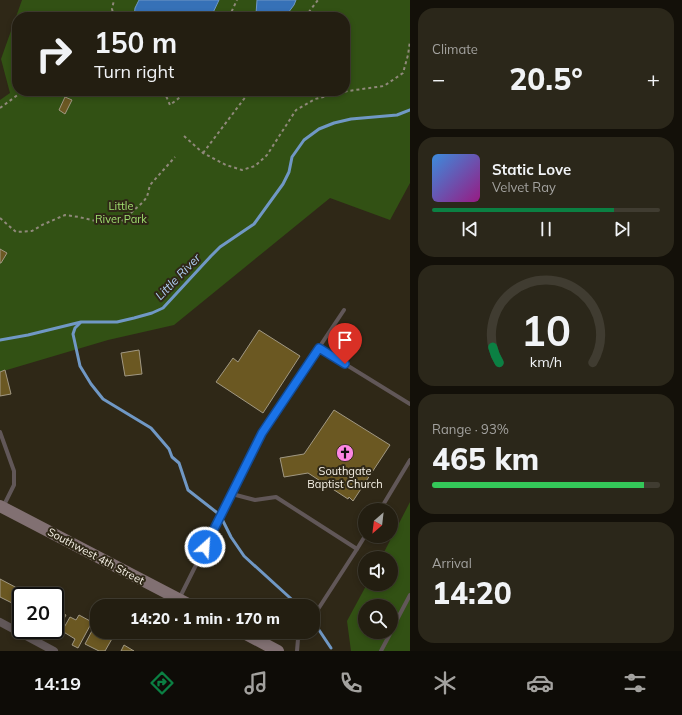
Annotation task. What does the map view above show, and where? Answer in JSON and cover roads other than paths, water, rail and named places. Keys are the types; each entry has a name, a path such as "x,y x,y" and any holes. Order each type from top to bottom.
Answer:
{"main road":[{"name":"Southwest 4th Street","path":"2,507 179,599"},
{"path":"255,639 278,651"}],"street":[{"path":"0,622 54,651"}],"lane":[{"path":"179,599 262,433 344,310"},
{"path":"319,348 410,404"},
{"path":"0,432 14,471 14,485 2,507"},
{"path":"384,503 410,460"},
{"path":"232,494 255,500 276,497 357,549"},
{"path":"320,606 361,543"},
{"path":"398,618 410,595"},
{"path":"297,651 298,639"},
{"path":"381,651 387,639"}],"water":[{"path":"139,0 219,0 213,12 135,12"},
{"path":"257,0 296,0 289,12 256,12"}],"waterway":[{"name":"Little River","path":"0,340 81,322 117,322 152,313 163,308 220,247 254,224 283,184 289,172 292,157 304,140 319,129 334,123 351,119 397,115 410,110"},
{"name":"Little River","path":"80,323 75,328 73,334 80,366 91,384 103,399 151,428 169,449 172,457 179,463 188,490 220,515 231,537 244,556 291,599"},
{"name":"Little River","path":"320,632 331,648"}],"place":[{"name":"Southgate Baptist Church","path":"345,453"}],"park label":[{"name":"Little River Park","path":"121,212"}]}
